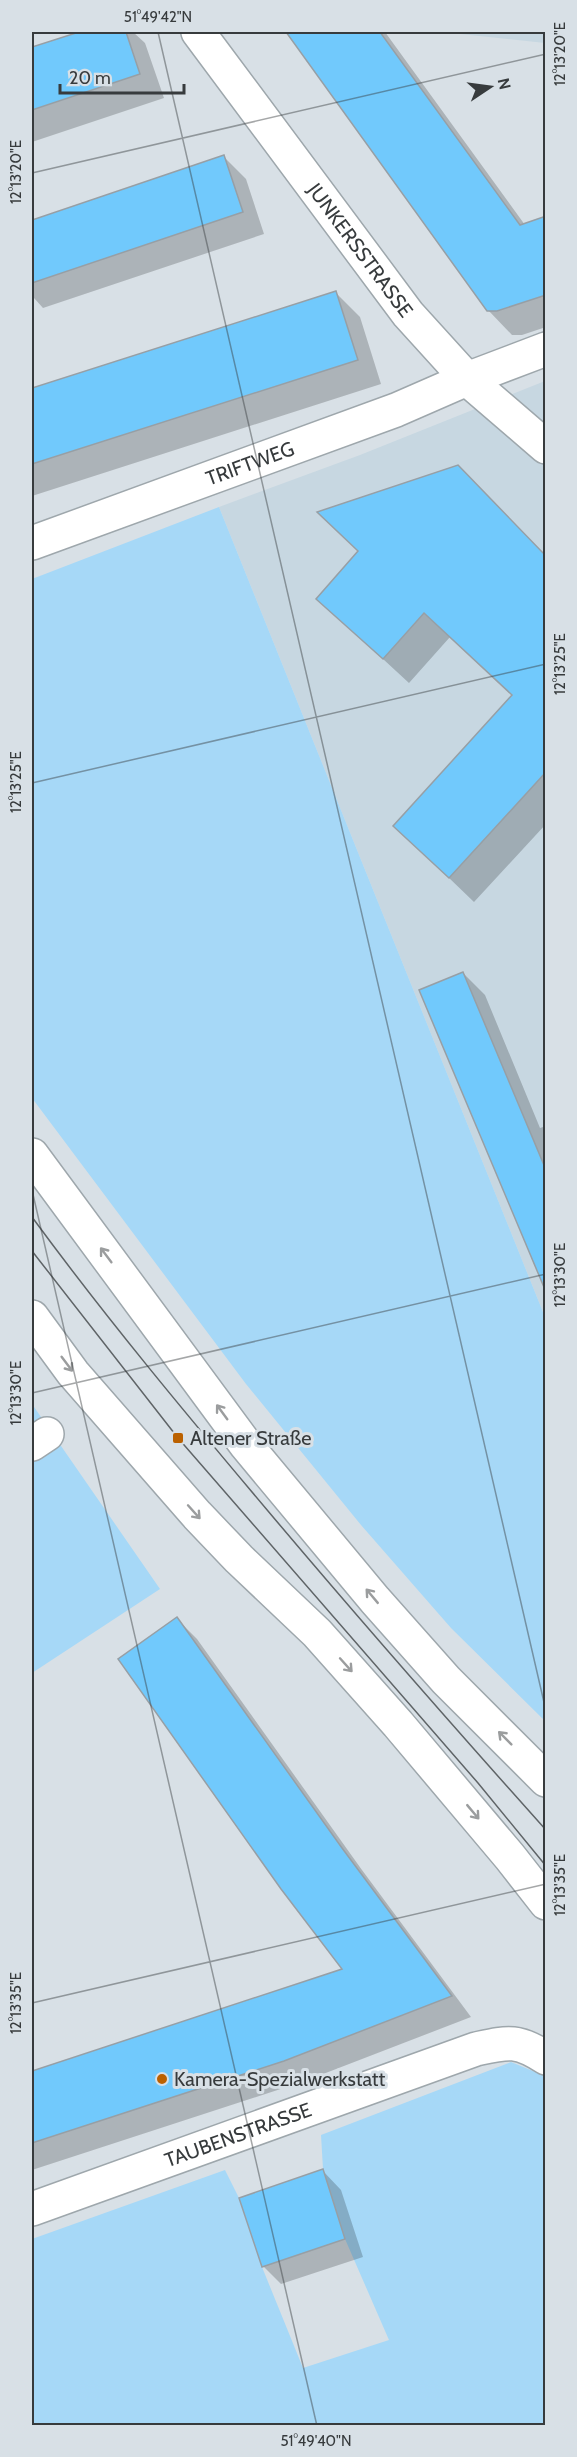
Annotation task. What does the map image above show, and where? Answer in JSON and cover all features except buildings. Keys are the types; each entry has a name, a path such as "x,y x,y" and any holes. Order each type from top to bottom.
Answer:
{"street":[{"name":"JUNKERSSTRASSE","path":"198,32 408,314 467,379 546,447"},
{"name":"TRIFTWEG","path":"32,543 396,410 467,379 546,349"},
{"path":"32,1155 246,1445 375,1600 446,1680 546,1780"},
{"path":"32,1317 73,1373 197,1515 318,1633 391,1716 503,1848 546,1903"},
{"name":"TAUBENSTRASSE","path":"32,2209 476,2049 504,2043 525,2045 546,2058"}],"shaded area":[{"path":"545,32 545,43 451,33"},
{"path":"545,381 545,1317 219,507 360,455"},
{"path":"219,507 545,1317 545,1721 451,1628 361,1525 246,1384 32,1098 32,579"},
{"path":"32,1404 160,1589 32,1673"},
{"path":"511,2062 545,2076 545,2425 32,2426 32,2239 225,2170 239,2198 262,2267 303,2368 389,2340 345,2239 323,2169 321,2135"}],"tram line":[{"path":"32,1217 118,1329 238,1475 371,1632 546,1830"},
{"path":"32,1251 178,1438 478,1783 546,1866"}],"place":[{"name":"Altener Straße","path":"178,1438"},
{"name":"Kamera-Spezialwerkstatt","path":"162,2079"}]}
